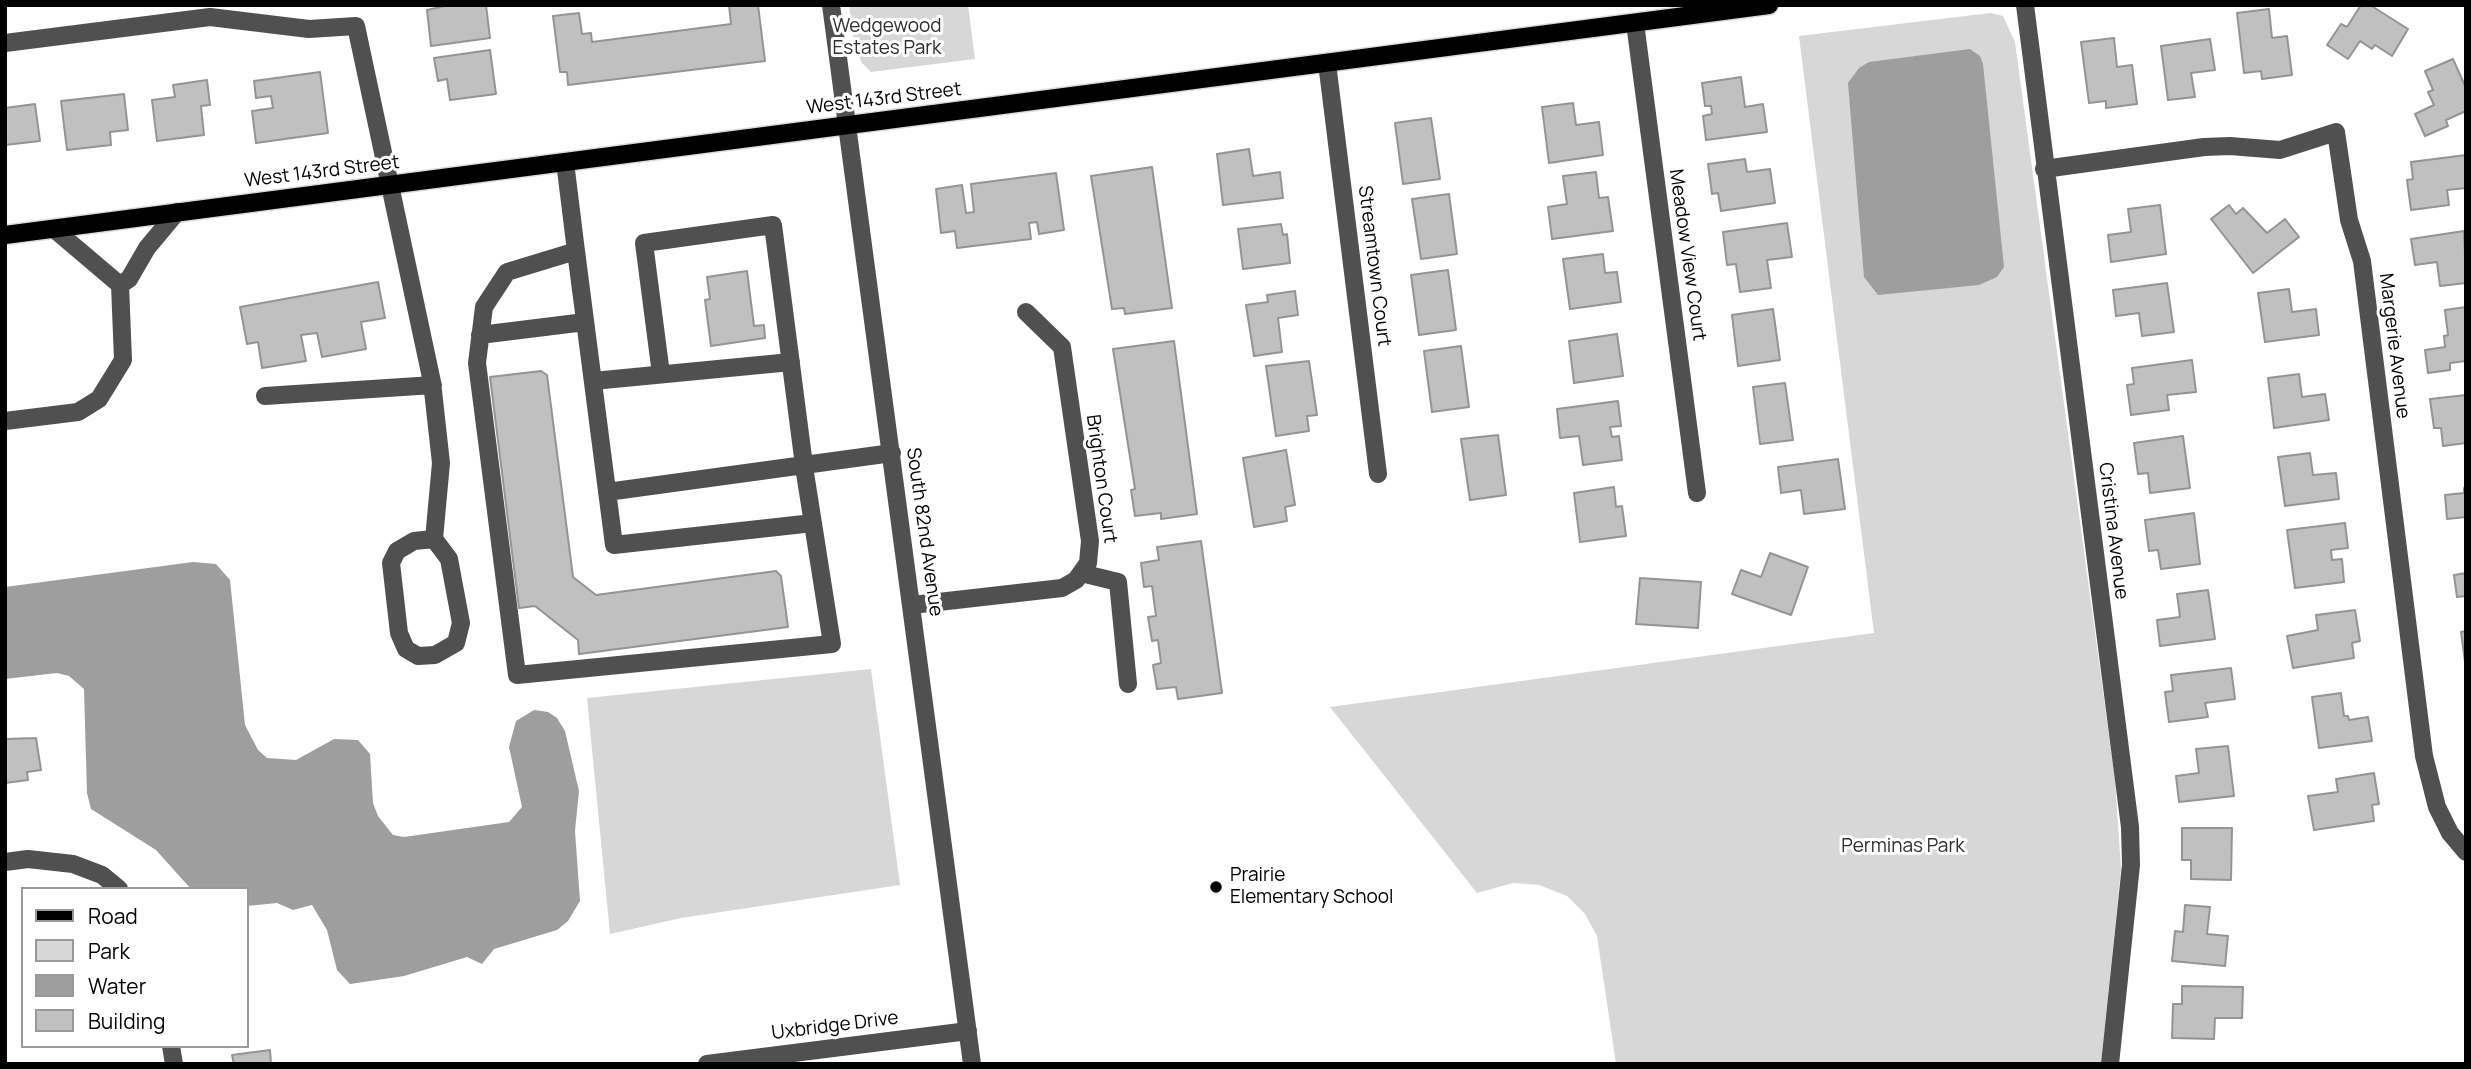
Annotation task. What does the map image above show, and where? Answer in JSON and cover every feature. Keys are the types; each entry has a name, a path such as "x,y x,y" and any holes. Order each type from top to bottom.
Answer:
{"main road":[{"name":"West 143rd Street","path":"5,235 1769,5"}],"street":[{"name":"South 82nd Avenue","path":"831,5 972,1064"},
{"name":"Cristina Avenue","path":"2025,5 2130,827 2131,864 2110,1064"},
{"path":"5,43 210,17 309,29 356,26 433,385 441,463 434,539 449,559 461,623 456,643 435,655 418,656 406,649 399,634 391,563 397,551 414,541 434,539"},
{"name":"Meadow View Court","path":"1635,23 1698,493"},
{"name":"Streamtown Court","path":"1327,63 1378,474"},
{"name":"Margerie Avenue","path":"2044,169 2204,148 2230,146 2280,150 2336,132 2349,220 2362,261 2424,756 2437,807 2450,833 2466,852"},
{"path":"565,162 614,545 813,523"},
{"path":"120,285 129,279 147,248 177,212"},
{"path":"576,251 507,272 484,307 480,335 477,363 517,675 832,644 804,464 773,225 644,243 661,374"},
{"path":"5,422 78,412 99,399 123,360 120,285 54,229"},
{"name":"Brighton Court","path":"1026,312 1062,347 1090,541 1088,563 1082,573"},
{"path":"480,335 585,322"},
{"path":"593,381 791,362"},
{"path":"265,396 433,385"},
{"path":"607,492 892,453"},
{"path":"912,606 1062,588 1082,573 1118,582 1128,684"},
{"path":"5,862 28,859 73,864 102,875 117,887"},
{"name":"Uxbridge Drive","path":"707,1064 780,1059 968,1031"}],"green space":[{"name":"Wedgewood Estates Park","path":"849,5 968,5 975,59 871,72 862,63 854,43"},
{"name":"Perminas Park","path":"1990,13 2003,16 2015,42 2115,780 2121,869 2101,1064 1616,1064 1597,936 1585,914 1567,896 1539,885 1513,883 1477,893 1330,707 1874,633 1799,36"},
{"path":"871,669 900,885 681,918 610,934 587,698"}],"water":[{"path":"1970,49 1980,56 1983,64 2004,267 1997,277 1979,285 1878,295 1864,277 1848,83 1859,68 1869,62"},
{"path":"193,562 216,564 230,580 245,725 258,750 267,758 296,760 334,739 358,740 370,754 373,803 378,816 393,835 404,837 509,822 522,807 509,747 516,721 534,710 548,712 557,718 565,731 579,791 575,831 580,901 568,921 557,930 494,949 482,964 467,957 404,976 350,984 337,970 327,930 312,905 293,910 277,903 248,906 248,887 189,887 156,850 91,809 87,793 84,689 69,676 57,673 5,679 5,587"}],"building":[{"path":"449,5 486,5 490,38 431,46 427,10"},
{"path":"729,5 758,5 765,61 568,85 567,72 560,72 553,16 579,13 582,34 591,33 592,42 731,24"},
{"path":"2361,5 2370,5 2408,29 2392,56 2375,45 2372,49 2360,41 2348,59 2327,45 2341,24 2347,27"},
{"path":"2269,9 2272,38 2287,36 2292,75 2262,79 2261,71 2244,73 2237,13"},
{"path":"2114,38 2117,67 2132,65 2137,104 2106,108 2106,101 2089,103 2081,42"},
{"path":"2210,39 2215,70 2191,73 2195,97 2168,100 2161,46"},
{"path":"490,50 496,94 450,100 447,79 438,81 434,58"},
{"path":"2453,59 2466,88 2466,111 2446,120 2448,126 2425,136 2415,114 2434,105 2428,92 2433,90 2425,71"},
{"path":"320,72 328,133 256,143 252,111 273,108 271,96 256,98 254,81"},
{"path":"1741,77 1745,107 1763,104 1767,132 1706,140 1703,116 1712,114 1711,106 1705,106 1702,83"},
{"path":"207,80 210,105 201,106 204,135 157,141 152,100 175,97 173,85"},
{"path":"124,94 128,130 110,132 111,145 67,150 61,101"},
{"path":"1573,103 1576,125 1599,122 1603,155 1549,163 1542,107"},
{"path":"35,104 40,141 5,145 5,108"},
{"path":"1431,118 1440,179 1403,184 1395,123"},
{"path":"1249,149 1253,176 1280,172 1283,198 1223,205 1217,154"},
{"path":"2466,155 2466,188 2447,190 2449,205 2411,210 2407,180 2413,179 2411,162"},
{"path":"1745,159 1747,172 1770,169 1775,203 1721,211 1718,193 1712,194 1708,164"},
{"path":"1152,167 1172,308 1125,314 1124,308 1112,309 1091,176"},
{"path":"1596,172 1599,198 1608,197 1613,231 1552,239 1548,207 1567,204 1563,176"},
{"path":"1056,173 1064,230 1039,234 1037,222 1029,223 1031,239 957,248 955,231 941,233 936,189 962,185 966,213 974,212 971,184"},
{"path":"1449,194 1457,254 1421,259 1412,199"},
{"path":"2160,205 2166,254 2111,262 2108,235 2131,232 2128,209"},
{"path":"2229,205 2236,214 2243,208 2267,233 2285,219 2299,237 2253,273 2211,219"},
{"path":"1787,223 1792,257 1767,260 1771,288 1740,292 1736,264 1727,265 1723,232"},
{"path":"1281,224 1283,235 1287,234 1290,263 1243,269 1238,229"},
{"path":"2464,231 2466,283 2440,286 2437,262 2415,265 2411,239"},
{"path":"1603,254 1605,273 1617,272 1621,302 1570,309 1563,259"},
{"path":"1448,270 1456,330 1419,335 1411,275"},
{"path":"747,271 754,326 764,325 765,338 711,346 705,300 710,299 707,277"},
{"path":"378,282 385,318 361,322 366,349 322,357 317,333 301,335 306,361 262,368 258,342 247,344 240,307"},
{"path":"2167,283 2174,332 2142,336 2139,313 2116,316 2113,290"},
{"path":"2289,289 2292,312 2316,309 2319,335 2265,342 2258,293"},
{"path":"1295,291 1298,315 1278,318 1282,352 1254,356 1246,305 1268,302 1267,295"},
{"path":"2466,307 2466,361 2450,363 2450,370 2428,373 2425,350 2445,347 2444,336 2448,335 2445,310"},
{"path":"1773,309 1780,360 1738,366 1732,315"},
{"path":"1617,334 1623,376 1574,383 1569,341"},
{"path":"1174,341 1197,514 1161,519 1161,513 1135,516 1131,490 1135,489 1113,349"},
{"path":"1461,346 1469,407 1432,412 1424,351"},
{"path":"2192,360 2196,392 2167,395 2169,410 2131,415 2127,385 2134,384 2132,368"},
{"path":"1309,361 1317,415 1307,416 1309,431 1276,436 1266,366"},
{"path":"541,371 547,375 573,577 596,595 776,571 781,576 788,627 579,654 578,640 535,606 519,608 490,377"},
{"path":"2299,374 2302,397 2325,394 2329,420 2274,428 2268,378"},
{"path":"1785,383 1793,440 1760,444 1753,387"},
{"path":"2466,395 2466,443 2443,446 2441,428 2434,428 2430,399"},
{"path":"1618,401 1621,426 1610,427 1612,437 1619,436 1622,460 1583,465 1579,436 1560,438 1557,409"},
{"path":"1498,435 1506,495 1470,500 1461,439"},
{"path":"2183,436 2190,488 2150,493 2148,473 2138,474 2134,443"},
{"path":"1286,450 1295,505 1285,507 1287,521 1254,527 1243,458"},
{"path":"2310,453 2313,475 2336,473 2339,499 2285,506 2278,457"},
{"path":"1838,459 1845,509 1804,514 1801,490 1781,493 1778,467"},
{"path":"1614,487 1616,507 1622,506 1626,536 1580,542 1574,493"},
{"path":"2464,488 2466,517 2447,519 2445,495 2464,493"},
{"path":"2194,513 2200,564 2161,569 2158,550 2149,551 2145,520"},
{"path":"2345,523 2348,548 2331,550 2332,560 2342,559 2344,582 2295,588 2287,530"},
{"path":"1201,541 1222,693 1178,699 1176,687 1157,689 1153,665 1161,663 1158,640 1152,641 1148,617 1156,616 1152,586 1144,587 1141,563 1159,560 1157,547"},
{"path":"1770,553 1808,567 1791,615 1732,594 1741,570 1761,577"},
{"path":"2466,573 2466,596 2457,597 2454,575"},
{"path":"1640,578 1701,582 1698,628 1636,624"},
{"path":"2208,590 2215,639 2160,646 2157,620 2180,617 2177,594"},
{"path":"2355,610 2360,641 2352,643 2354,658 2293,668 2287,636 2318,630 2316,615"},
{"path":"2466,631 2466,661 2465,662 2461,632"},
{"path":"2231,668 2235,699 2205,703 2208,717 2169,722 2165,692 2173,691 2171,675"},
{"path":"2341,693 2344,716 2348,716 2349,720 2368,717 2372,741 2319,748 2312,697"},
{"path":"36,738 41,770 27,772 28,780 5,783 5,739"},
{"path":"2228,746 2234,796 2179,802 2176,776 2199,773 2196,749"},
{"path":"2374,773 2379,804 2372,805 2374,821 2314,830 2308,796 2338,792 2336,779"},
{"path":"2182,828 2232,828 2231,880 2191,879 2191,860 2182,860"},
{"path":"2185,905 2210,907 2207,934 2228,936 2225,966 2172,961 2175,931 2183,932"},
{"path":"2182,986 2243,987 2242,1018 2215,1018 2214,1039 2172,1038 2173,1004 2182,1004"},
{"path":"270,1050 271,1064 234,1064 232,1055"}],"place":[{"name":"Prairie Elementary School","path":"1216,887"}]}
